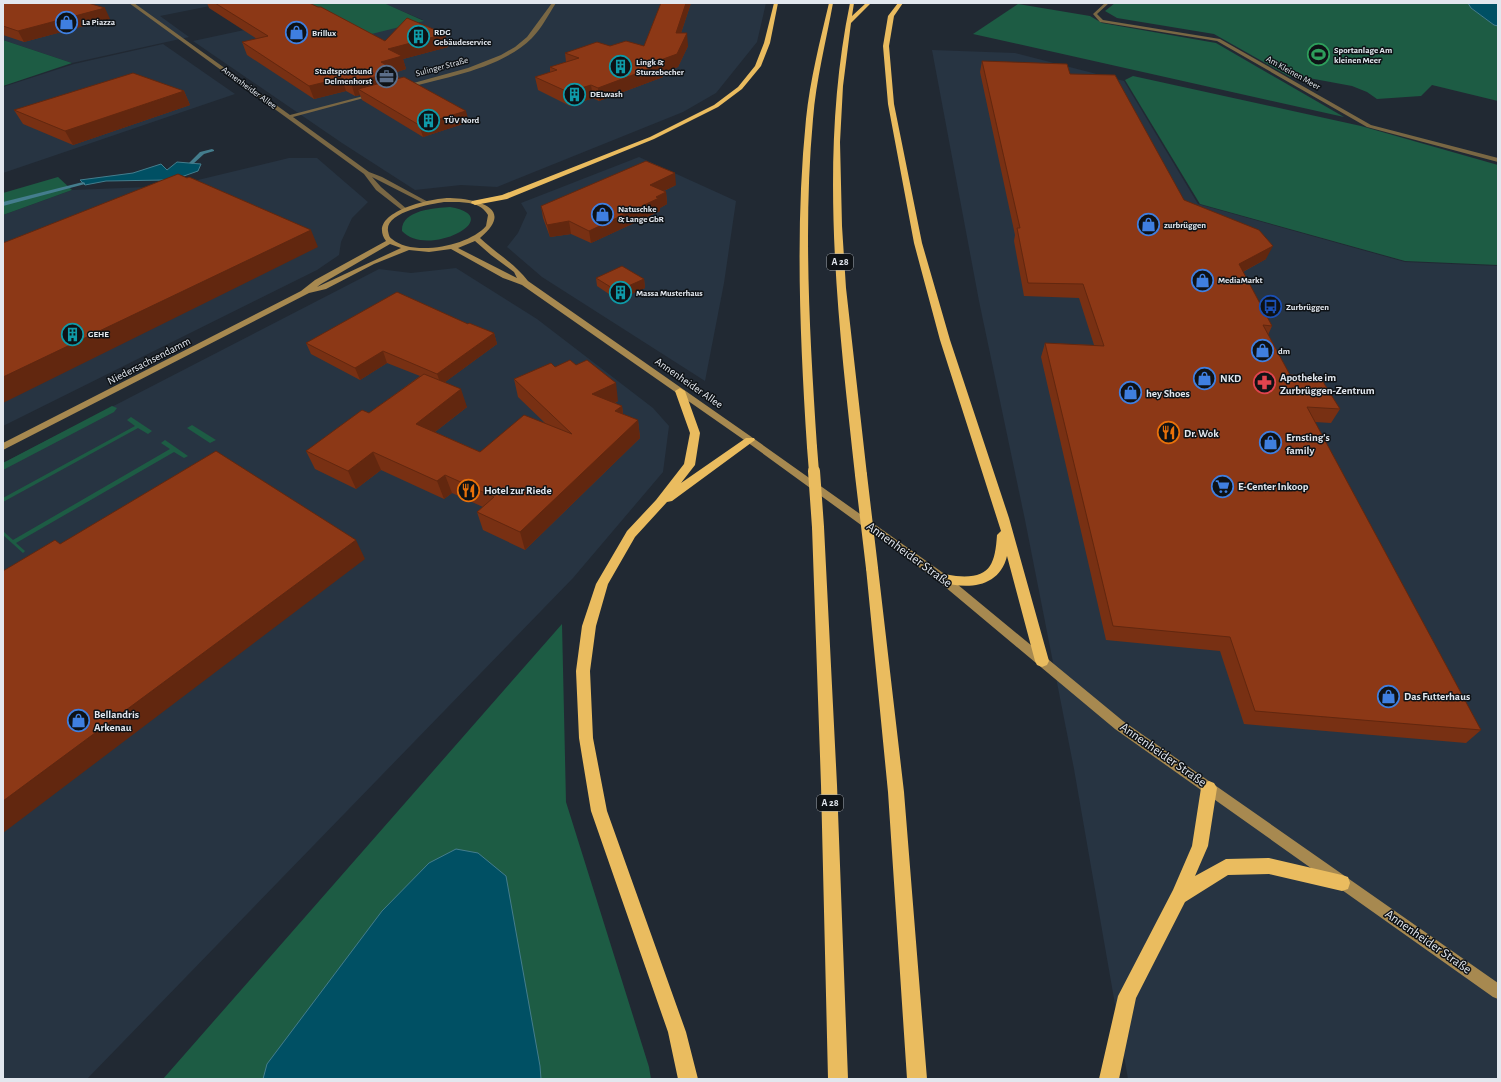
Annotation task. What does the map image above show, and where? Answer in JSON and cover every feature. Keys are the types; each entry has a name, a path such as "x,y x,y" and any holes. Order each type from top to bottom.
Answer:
{"highway":[{"path":"774,18 776,3"},
{"path":"476,203 504,197 652,138 716,106 740,88 753,74 762,58 774,18 781,3"},
{"name":"A 28","path":"831,3 816,74 808,133 805,301 807,368 818,528 829,785 838,1079"},
{"name":"A 28","path":"852,3 844,49 837,126 837,195 847,360 872,568 896,792 917,1079"},
{"path":"848,23 869,3"},
{"path":"901,3 891,16 886,46 891,104 918,243 945,340 1003,518 1042,661"},
{"path":"680,391 695,433 689,465 660,503 631,534 602,584 589,626 583,671 586,738 599,811 677,1032 688,1079"},
{"path":"660,503 698,478 750,440"},
{"path":"942,578 959,581 976,581 991,576 1000,561 1004,545 1003,518"},
{"path":"1109,1079 1127,996 1179,896 1200,846 1209,788"},
{"path":"1179,896 1226,867 1270,866 1342,883"}],"main road":[{"path":"456,200 476,203 490,212 492,218 491,224 486,231 476,238 452,247 430,250 408,248 390,241 386,236 385,230 391,219 405,210 427,203 456,200"},
{"name":"Annenheider Allee","path":"476,238 492,254 516,270 525,283"},
{"name":"Niedersachsendamm","path":"3,447 304,293 318,282 390,241"},
{"name":"Annenheider Allee","path":"452,247 506,276 525,283 839,504"},
{"name":"Niedersachsendamm","path":"304,293 323,288 368,265 408,248"},
{"name":"Annenheider Straße","path":"839,504 942,578 1119,724 1498,992"}],"street":[{"name":"Annenheider Allee","path":"131,3 367,174 380,178 405,193 427,203"},
{"name":"Sulinger Straße","path":"393,89 467,69 511,51 530,37 554,3"},
{"name":"Am Kleinen Meer","path":"1107,3 1095,14 1102,20 1218,40 1369,126 1498,160"},
{"path":"289,117 378,93"},
{"name":"Annenheider Allee","path":"367,174 370,182 405,210"}],"shaded area":[{"path":"3,3 225,3 160,16 189,37 72,63 3,40"},
{"path":"766,3 757,42 716,93 683,112 497,187 461,185 415,190 342,143 193,41 324,13 423,20 385,4"},
{"path":"163,44 235,94 3,173 3,87 74,64"},
{"path":"932,50 1015,53 1124,81 1198,204 1405,262 1498,266 1498,1079 1128,1079 1074,769 1025,520 979,301"},
{"path":"639,157 736,201 724,283 705,381 542,277 507,247 518,233 527,213 521,203"},
{"path":"289,158 317,158 368,202 352,218 341,242 339,255 317,270 3,426 3,215 72,190 173,186"},
{"path":"456,268 537,319 653,408 669,426 663,472 573,578 87,1079 3,1079 3,463 379,269 411,273"}],"green space":[{"path":"290,3 388,3 386,4 424,21 343,41"},
{"path":"1115,3 1468,3 1471,8 1494,25 1498,26 1498,101 1432,85 1421,96 1377,99 1367,92 1352,86 1298,76 1290,77 1214,34 1117,18 1105,11"},
{"path":"1018,4 1090,16 1102,23 1216,43 1344,117 973,34"},
{"path":"3,40 72,63 3,86"},
{"path":"1133,76 1361,126 1498,165 1498,265 1405,261 1200,204 1125,80"},
{"path":"58,177 72,190 3,215 3,193"},
{"path":"450,207 466,212 471,219 467,226 458,233 444,238 428,240 414,238 402,231 403,224 413,214 428,209"},
{"path":"112,406 117,408 114,412 3,470 3,463"},
{"path":"131,417 152,431 148,434 138,428 3,502 3,498 135,426 127,420"},
{"path":"192,425 216,440 210,443 187,428"},
{"path":"165,440 188,456 184,458 174,452 16,543 25,551 23,553 3,535 4,532 13,540 170,449 161,443"},
{"path":"562,624 566,802 649,1067 651,1079 163,1079"}],"water":[{"path":"1468,3 1498,3 1498,26 1494,25 1471,8"},
{"path":"177,162 201,164 198,171 181,177 165,180 106,181 85,185 80,180 133,173 161,164 167,170"},
{"path":"456,849 478,853 506,876 540,1066 541,1079 263,1079 267,1064 382,911 429,863"}],"building":[{"path":"3,3 88,3 105,8 18,31 3,26"},
{"path":"215,3 309,3 321,7 385,41 407,18 445,34 388,49 402,56 381,62 397,71 351,83 342,78 309,86 242,42 268,36"},
{"path":"661,3 686,3 676,33 687,33 677,54 655,62 662,64 598,88 591,85 568,92 535,77 557,70 550,67 579,58 565,53 597,42 610,46 626,41 644,46"},
{"path":"982,61 1067,64 1070,74 1115,75 1184,200 1259,230 1273,246 1239,264 1272,326 1263,325 1290,375 1320,377 1340,409 1307,407 1481,730 1255,711 1230,637 1113,626 1045,343 1104,346 1083,284 1028,283 1017,228 1020,228"},
{"path":"133,73 184,91 65,131 14,110"},
{"path":"404,77 466,111 419,125 358,89"},
{"path":"646,161 675,173 650,185 666,192 656,197 659,198 589,231 569,221 547,225 541,206"},
{"name":"GEHE","path":"178,174 187,178 189,177 311,230 3,377 3,243"},
{"path":"622,266 644,279 617,291 596,278"},
{"path":"397,292 468,324 469,323 494,333 437,374 383,351 355,368 306,343"},
{"path":"570,360 576,365 587,360 616,383 592,394 622,406 615,411 638,420 520,532 477,512 494,497 445,475 437,481 373,452 348,471 306,451 362,410 369,413 424,374 461,389 416,424 480,452 524,415 572,434 514,379 551,363 555,367"},
{"name":"Bellandris Arkenau","path":"216,451 356,540 3,801 3,571 55,540 60,544"}],"waterway":[{"path":"191,163 202,153 212,150"},
{"path":"3,204 83,183"}],"place":[{"name":"La Piazza","path":"67,22"},
{"name":"Brillux","path":"297,33"},
{"name":"RDG Gebäudeservice","path":"419,37"},
{"name":"Sportanlage Am kleinen Meer","path":"1318,55"},
{"name":"Lingk & Sturzebecher","path":"621,67"},
{"name":"Stadtsportbund Delmenhorst","path":"387,76"},
{"name":"DELwash","path":"574,94"},
{"name":"TÜV Nord","path":"429,120"},
{"name":"Natuschke & Lange GbR","path":"602,214"},
{"name":"zurbrüggen","path":"1148,225"},
{"name":"MediaMarkt","path":"1203,280"},
{"name":"Massa Musterhaus","path":"620,293"},
{"name":"Zurbrüggen","path":"1270,307"},
{"name":"GEHE","path":"73,334"},
{"name":"dm","path":"1262,351"},
{"name":"NKD","path":"1205,378"},
{"name":"Apotheke im Zurbrüggen-Zentrum","path":"1265,383"},
{"name":"hey Shoes","path":"1130,393"},
{"name":"Dr. Wok","path":"1168,433"},
{"name":"Ernsting's family","path":"1271,443"},
{"name":"E-Center Inkoop","path":"1223,486"},
{"name":"Hotel zur Riede","path":"469,490"},
{"name":"Das Futterhaus","path":"1388,696"},
{"name":"Bellandris Arkenau","path":"78,720"}]}
